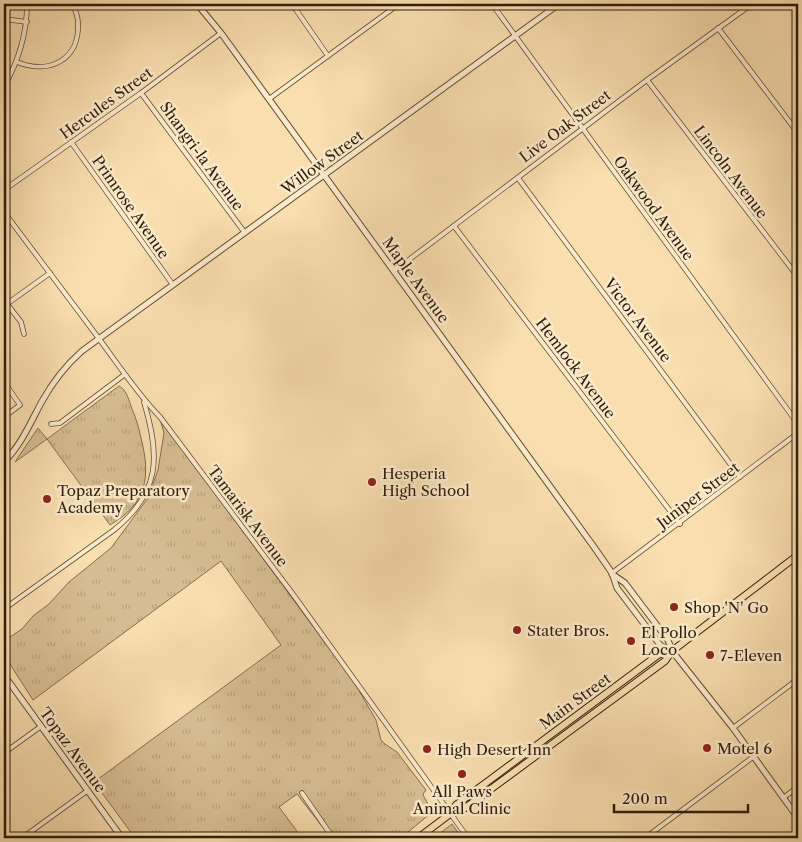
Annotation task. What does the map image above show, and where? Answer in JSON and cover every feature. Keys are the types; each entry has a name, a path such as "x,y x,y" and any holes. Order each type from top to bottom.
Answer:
{"main road":[{"name":"Main Street","path":"418,838 450,814 461,811 665,661 672,651 798,555"},
{"name":"Main Street","path":"450,814 456,804 658,655 672,651"},
{"path":"536,756 537,751 554,738 555,731"}],"street":[{"path":"4,87 17,62 27,22 27,4"},
{"path":"17,62 29,67 42,68 62,60 73,47 77,38 78,22 73,4"},
{"name":"Maple Avenue","path":"197,4 269,99 612,573 618,588 660,645 672,651"},
{"path":"292,4 328,56"},
{"path":"390,4 393,8"},
{"path":"269,99 399,4"},
{"name":"Oakwood Avenue","path":"492,4 798,424"},
{"name":"Willow Street","path":"99,338 559,4"},
{"name":"Live Oak Street","path":"394,271 647,80 752,4"},
{"path":"4,19 27,22"},
{"path":"718,28 798,133"},
{"name":"Hercules Street","path":"4,190 221,34"},
{"name":"Lincoln Avenue","path":"647,80 798,277"},
{"name":"Shangri-la Avenue","path":"141,93 245,233"},
{"name":"Primrose Avenue","path":"71,142 173,285"},
{"name":"Victor Avenue","path":"518,178 740,477"},
{"name":"Tamarisk Avenue","path":"4,212 99,338 124,375 160,417 295,597 468,838"},
{"name":"Hemlock Avenue","path":"454,226 680,524"},
{"path":"24,334 21,322 6,305 50,273"},
{"path":"4,462 30,426 41,403 62,371 82,351 99,338"},
{"path":"51,424 60,422 124,375"},
{"path":"4,382 20,405 4,417"},
{"path":"4,609 125,522 139,503 149,484 155,454 151,426 144,400"},
{"name":"Juniper Street","path":"612,573 680,524 798,433"},
{"name":"Maple Avenue","path":"612,573 625,583 668,640 672,651 733,728 798,818"},
{"name":"Topaz Avenue","path":"4,675 122,838"},
{"path":"733,728 798,679"},
{"path":"4,753 40,727"},
{"path":"645,838 753,757"},
{"path":"783,798 798,787"},
{"path":"22,838 87,791"},
{"path":"302,793 334,838"}],"green space":[{"path":"119,386 122,388 137,423 146,465 143,488 132,508 110,525 47,439"},
{"path":"160,419 354,682 376,720 381,740 397,752 426,790 423,794 431,813 401,838 331,838 297,794 279,807 302,838 135,838 94,782 281,645 221,561 33,700 6,658 4,648 7,639 22,629 69,582 111,548 148,498 158,470 164,433"},
{"path":"38,428 47,439 15,462"},
{"path":"452,824 462,838 434,838"}],"place":[{"name":"Hesperia High School","path":"372,482"},
{"name":"Topaz Preparatory Academy","path":"47,499"},
{"name":"Shop 'N' Go","path":"674,607"},
{"name":"Stater Bros.","path":"517,630"},
{"name":"El Pollo Loco","path":"631,641"},
{"name":"7-Eleven","path":"710,655"},
{"name":"Motel 6","path":"707,748"},
{"name":"High Desert Inn","path":"427,749"},
{"name":"All Paws Animal Clinic","path":"462,774"}]}
